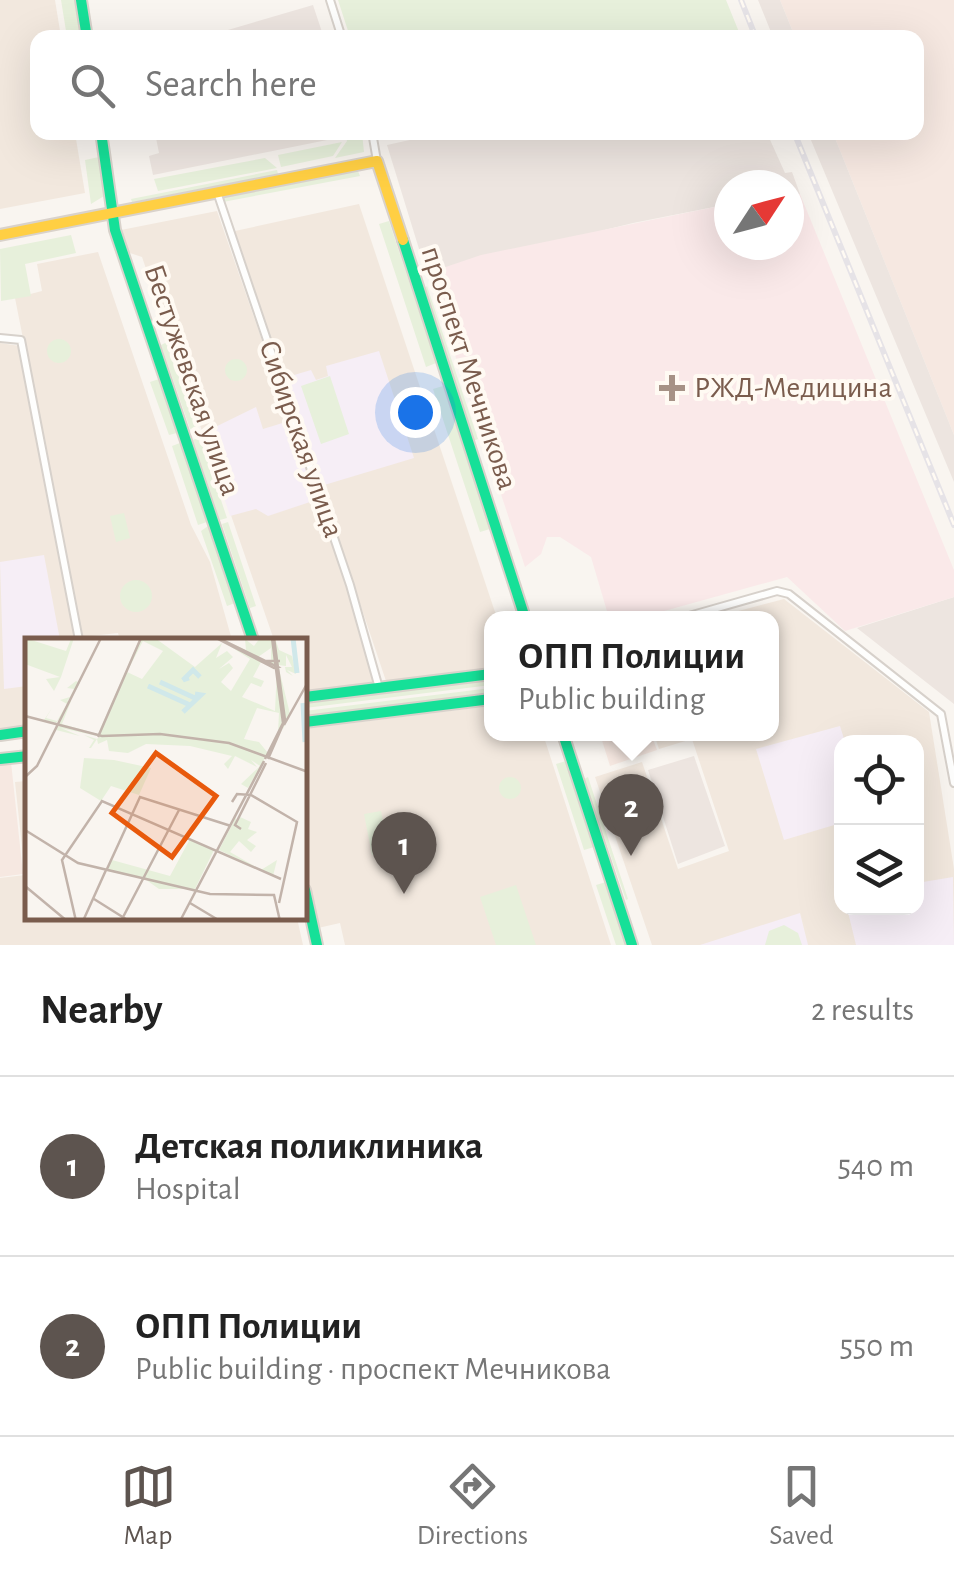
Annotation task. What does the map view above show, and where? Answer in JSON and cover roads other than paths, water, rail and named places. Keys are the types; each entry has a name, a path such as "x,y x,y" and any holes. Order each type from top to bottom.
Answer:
{"street":[{"path":"82,0 86,30"},
{"path":"330,0 339,30"},
{"name":"Бестужевская улица","path":"101,140 112,213 253,638"},
{"name":"проспект Мечникова","path":"373,140 523,611"},
{"path":"0,235 377,161"},
{"name":"Сибирская улица","path":"217,192 350,584 378,688"},
{"path":"0,338 21,340 80,638"},
{"path":"708,611 777,592 790,594 940,714 954,783"},
{"path":"308,697 484,675"},
{"path":"308,722 484,700"},
{"path":"0,735 25,731"},
{"path":"566,741 632,945"},
{"path":"0,759 25,756"},
{"path":"308,904 317,945"}],"railway":[{"path":"741,0 753,30"},
{"path":"797,140 954,525"}],"place":[{"name":"РЖД-Медицина","path":"672,388"},
{"name":"ОПП Полиции","path":"631,856"},
{"name":"Детская поликлиника","path":"404,894"}]}
